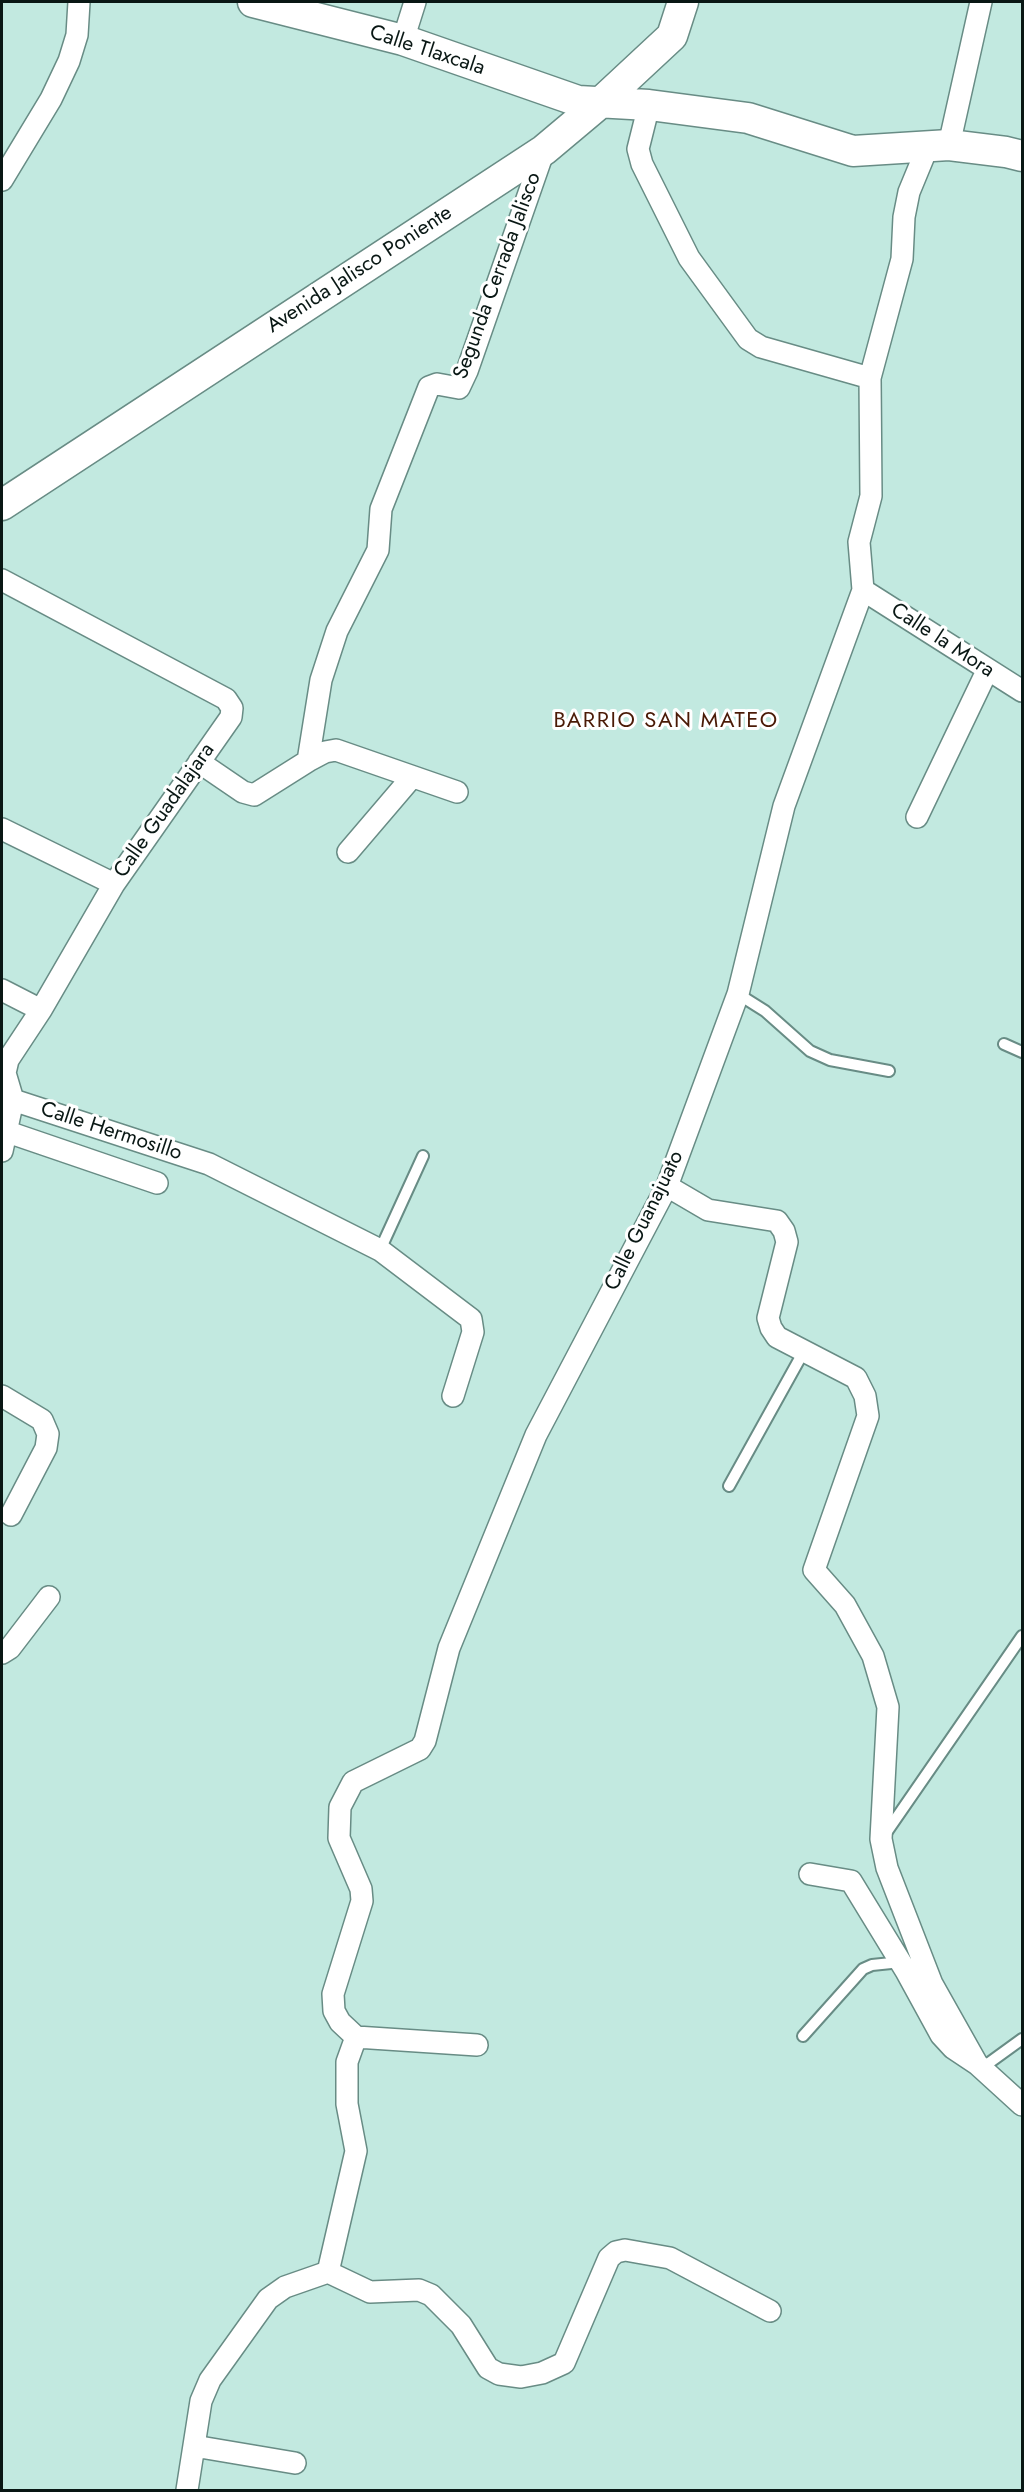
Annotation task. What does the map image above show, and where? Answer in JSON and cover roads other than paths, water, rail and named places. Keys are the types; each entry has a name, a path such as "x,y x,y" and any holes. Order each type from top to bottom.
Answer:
{"street":[{"path":"2,180 51,99 69,61 77,35 79,2"},
{"name":"Calle Tlaxcala","path":"253,2 403,40 563,98 600,103 649,105 748,118 853,151 938,146 1006,152 1023,156"},
{"path":"403,40 415,2"},
{"name":"Avenida Jalisco Poniente","path":"2,505 544,150 600,103 672,36 683,2"},
{"path":"863,590 859,542 871,496 870,378 902,259 904,217 909,192 938,146 981,2"},
{"path":"649,105 638,149 642,164 689,258 748,339 761,347 870,378"},
{"name":"Segunda Cerrada Jalisco","path":"308,761 321,680 337,631 378,550 381,509 398,464 429,387 437,384 459,388 467,371 544,150"},
{"name":"Calle Guadalajara","path":"2,580 226,699 232,708 231,717 114,884 41,1010 8,1060 4,1073 14,1100"},
{"name":"Calle la Mora","path":"863,590 987,671 1023,691"},
{"name":"Calle Guanajuato","path":"356,2037 340,2022 333,1994 362,1901 362,1889 339,1838 340,1807 353,1782 420,1749 425,1741 449,1648 536,1435 667,1186 738,994 784,806 863,590"},
{"path":"916,817 987,671"},
{"path":"200,762 243,792 254,795 308,761 325,752 336,750 457,792"},
{"path":"348,852 412,777"},
{"path":"2,831 114,884"},
{"path":"2,990 41,1010"},
{"path":"14,1100 3,1138 157,1183"},
{"name":"Calle Hermosillo","path":"14,1100 209,1164 380,1250 471,1319 473,1332 453,1396"},
{"path":"667,1186 708,1210 777,1221 784,1231 787,1242 768,1318 777,1336 856,1378 865,1396 868,1416 814,1565 816,1573 845,1605 873,1656 888,1707 881,1839 886,1868 932,1984 979,2066"},
{"path":"2,1396 42,1420 48,1434 46,1448 11,1515"},
{"path":"2,1653 10,1648 49,1597"},
{"path":"810,1874 851,1881 901,1962 941,2035 953,2048 979,2066 1023,2105"},
{"path":"328,2272 356,2151 347,2104 347,2062 356,2037 477,2045"},
{"path":"187,2490 201,2401 210,2380 268,2299 285,2287 328,2272 370,2292 419,2290 431,2295 461,2325 488,2368 499,2374 521,2377 542,2373 564,2363 609,2258 616,2252 625,2250 670,2258 770,2311"},
{"path":"194,2446 295,2463"}],"lane":[{"path":"738,994 765,1011 810,1051 830,1060 889,1071"},
{"path":"1004,1044 1023,1052"},
{"path":"380,1250 423,1156"},
{"path":"729,1486 804,1351"},
{"path":"881,1839 1023,1636"},
{"path":"803,2036 863,1969 872,1965 901,1962"},
{"path":"979,2066 1023,2039"}],"district":[{"name":"BARRIO SAN MATEO","path":"666,722"}]}
